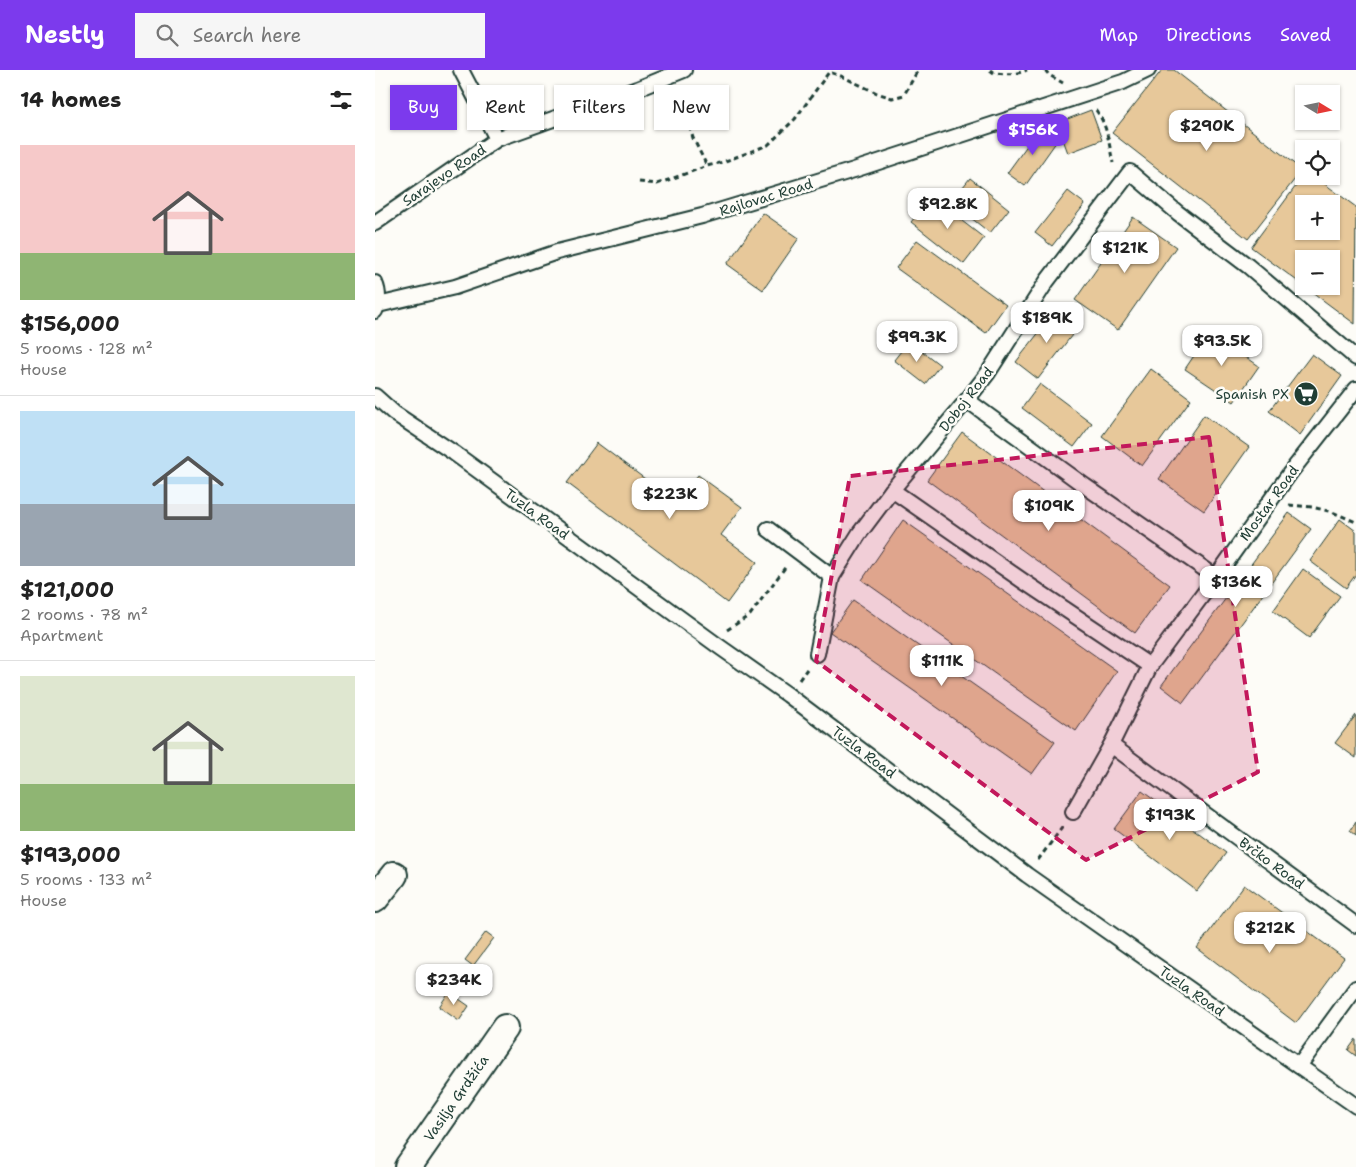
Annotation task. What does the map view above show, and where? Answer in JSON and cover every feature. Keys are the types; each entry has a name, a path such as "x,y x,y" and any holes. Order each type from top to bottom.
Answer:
{"street":[{"path":"375,899 394,874"},
{"name":"Vasilja Grdžića","path":"407,1167 505,1028"}],"lane":[{"path":"461,70 497,139"},
{"name":"Rajlovac Road","path":"377,308 455,287 557,252 702,216 854,170 1123,82 1148,70"},
{"name":"Sarajevo Road","path":"375,223 497,139 637,89 678,72"},
{"name":"Doboj Road","path":"817,654 833,577 859,534 892,490 988,373 1047,281 1130,172 1178,213 1256,272 1356,358"},
{"path":"375,283 377,288 377,308"},
{"name":"Mostar Road","path":"1073,812 1111,745 1150,666 1290,473 1356,389"},
{"name":"Tuzla Road","path":"375,396 394,413 453,453 789,695 1027,875 1356,1106"},
{"path":"967,400 1085,486 1216,577"},
{"path":"892,490 1150,666"},
{"path":"768,530 833,577"},
{"name":"Brčko Road","path":"1111,745 1356,925"},
{"path":"1299,1066 1356,988"}],"path":[{"path":"639,182 657,184 768,145 795,119 829,72 892,98 904,95 918,70"},
{"path":"990,70 994,73 1010,74 1027,70"},
{"path":"1045,70 1074,90 1093,106 1100,116 1107,134 1120,186"},
{"path":"678,72 693,138 707,166"},
{"path":"1272,498 1287,504 1332,512 1356,522"},
{"path":"717,644 728,630 750,615 797,551"},
{"path":"789,695 817,654"},
{"path":"1027,875 1073,812"}],"highlighted area":[{"path":"1209,437 1258,772 1086,860 816,661 850,476"}],"building":[{"path":"1162,70 1174,70 1295,165 1295,179 1248,239 1112,133"},
{"path":"1091,110 1102,140 1068,153 1057,123"},
{"path":"1042,125 1059,138 1025,186 1007,173"},
{"path":"970,178 1009,209 990,233 951,202"},
{"path":"1297,185 1326,185 1340,195 1295,195 1295,240 1340,240 1340,195 1356,207 1355,324 1316,295 1340,295 1340,250 1295,250 1295,279 1251,247"},
{"path":"1068,191 1085,204 1052,246 1035,233"},
{"path":"931,197 984,238 964,264 911,222"},
{"path":"763,213 799,238 763,290 727,264"},
{"path":"1133,217 1176,247 1118,330 1075,300"},
{"path":"917,240 1006,305 986,333 896,268"},
{"path":"1057,309 1079,326 1038,379 1016,362"},
{"path":"1210,332 1259,366 1234,402 1185,369"},
{"path":"909,341 940,365 925,384 894,360"},
{"name":"Spanish PX","path":"1312,354 1342,376 1300,435 1269,411"},
{"path":"1151,369 1191,399 1142,466 1102,436"},
{"path":"1040,384 1092,423 1074,447 1022,408"},
{"path":"1204,415 1249,447 1204,511 1159,479"},
{"path":"962,432 1170,585 1135,633 927,480"},
{"path":"597,443 677,503 698,475 742,507 721,535 757,562 727,603 567,483"},
{"path":"1289,513 1311,529 1183,703 1161,686"},
{"path":"1340,519 1356,531 1356,574 1346,588 1310,561"},
{"path":"903,520 1117,671 1076,731 862,580"},
{"path":"1303,569 1340,596 1309,638 1273,611"},
{"path":"853,600 1055,742 1032,774 830,632"},
{"path":"1356,715 1356,758 1335,743"},
{"path":"1142,791 1226,853 1197,891 1114,829"},
{"path":"1356,822 1356,836 1350,831"},
{"path":"1244,885 1344,958 1296,1023 1197,948"},
{"path":"486,932 494,938 473,966 465,960"},
{"path":"449,992 469,1006 459,1021 439,1007"},
{"path":"1356,1039 1356,1056 1348,1050"}],"place":[{"name":"Spanish PX","path":"1306,394"}]}
